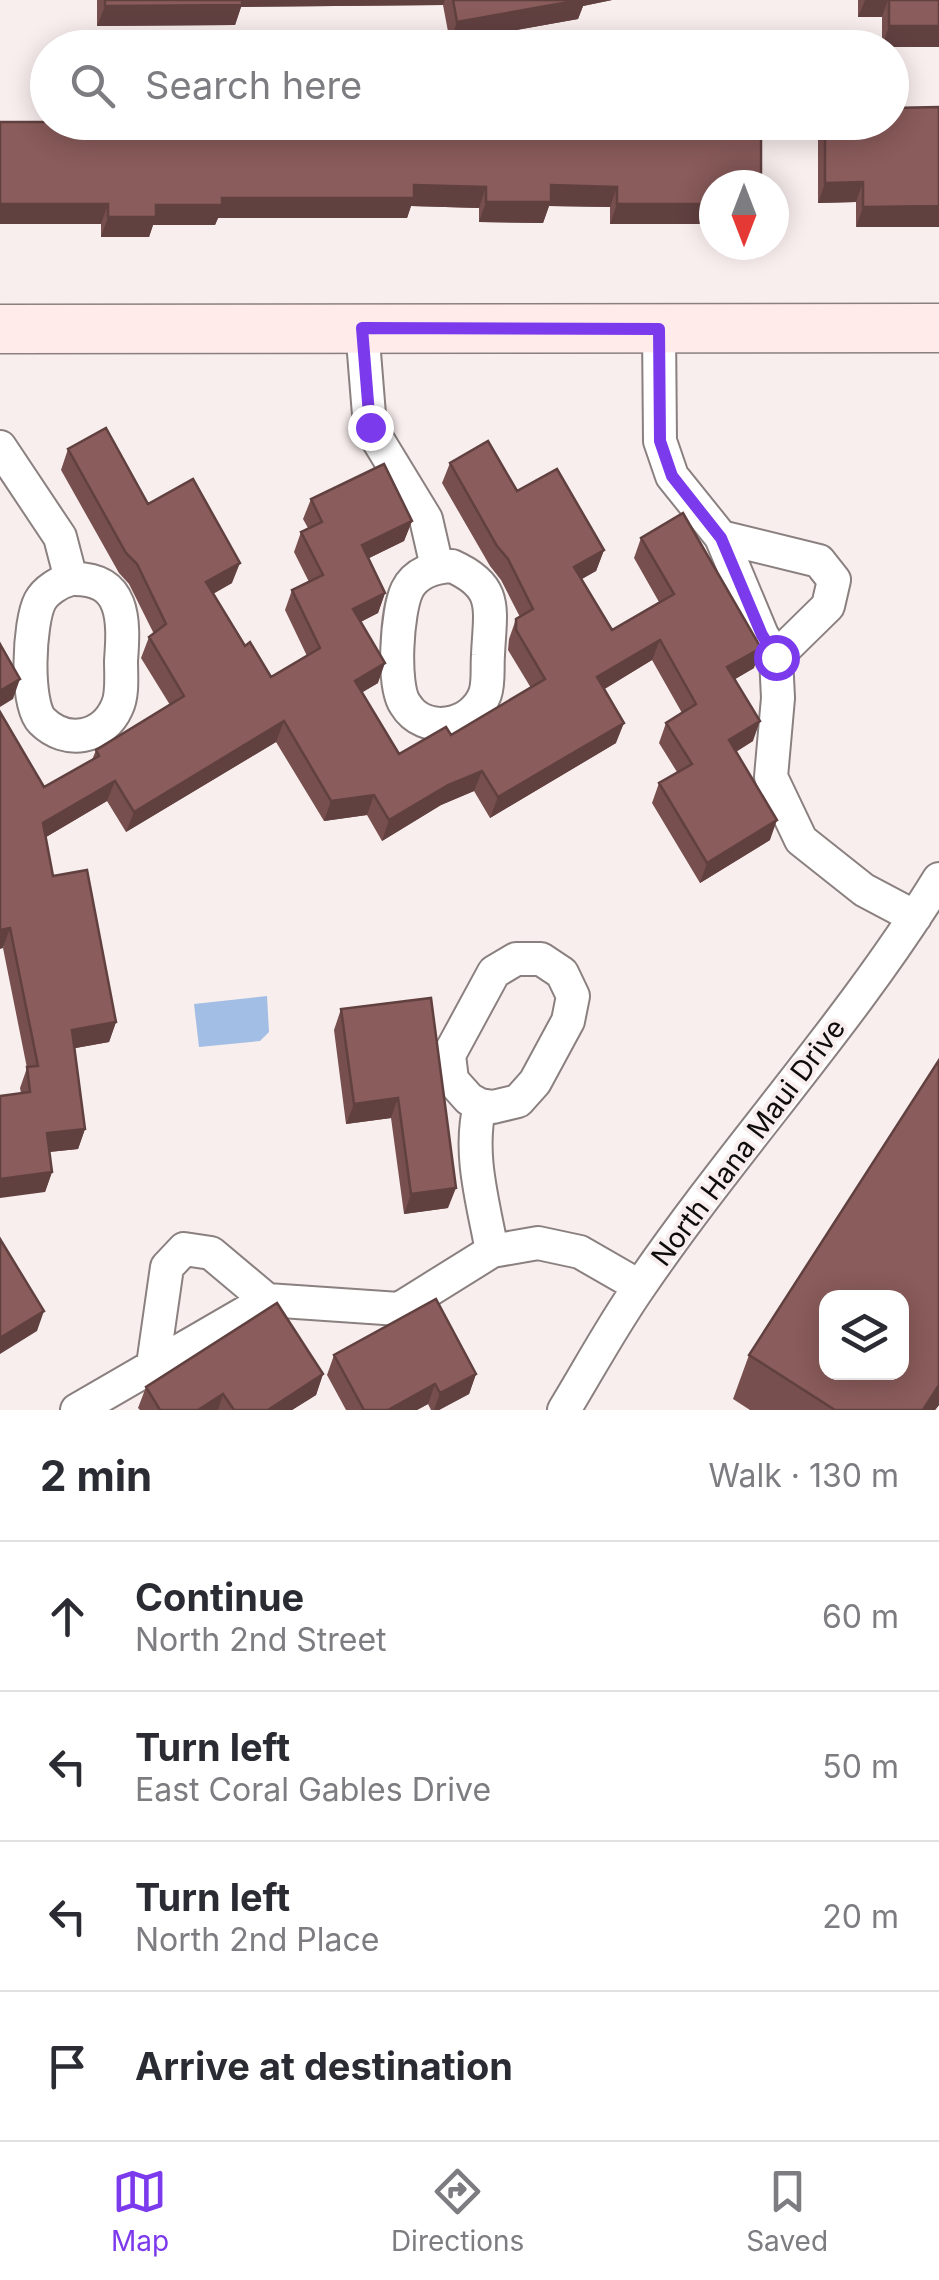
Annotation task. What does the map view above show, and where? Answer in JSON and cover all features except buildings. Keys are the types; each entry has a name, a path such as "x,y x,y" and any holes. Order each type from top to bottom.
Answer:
{"street":[{"path":"362,328 370,427 426,519 438,567"},
{"path":"0,330 939,328"},
{"path":"659,329 660,441 672,476 721,538 762,635 776,657 778,698 770,777 800,840 864,890 929,902"},
{"path":"0,447 60,537 71,579"},
{"path":"721,538 818,561 834,580 828,606 776,657"},
{"path":"452,566 475,576 489,598 486,692 472,714 450,724 424,721 405,705 397,681 401,612 408,587 426,570 438,567 452,566"},
{"path":"85,578 108,589 122,610 119,704 106,726 82,737 58,734 48,726 38,717 30,693 34,624 40,600 60,582 71,579 85,578"},
{"name":"North Hana Maui Drive","path":"564,1410 639,1286 929,902"},
{"path":"516,958 541,958 562,973 573,996 568,1021 534,1082 518,1100 493,1107 480,1104 468,1099 452,1080 449,1055 494,972 516,958"},
{"path":"480,1104 474,1130 475,1158 492,1250"},
{"path":"77,1410 267,1300 399,1309 492,1250 538,1243 580,1252 639,1286"},
{"path":"154,1365 167,1267 184,1249 211,1253 267,1300"}],"water":[{"path":"267,996 269,1032 260,1041 199,1047 194,1004"}],"route":[{"path":"370,427 362,328 659,329 660,441 672,476 721,538 762,635 776,657"}]}
